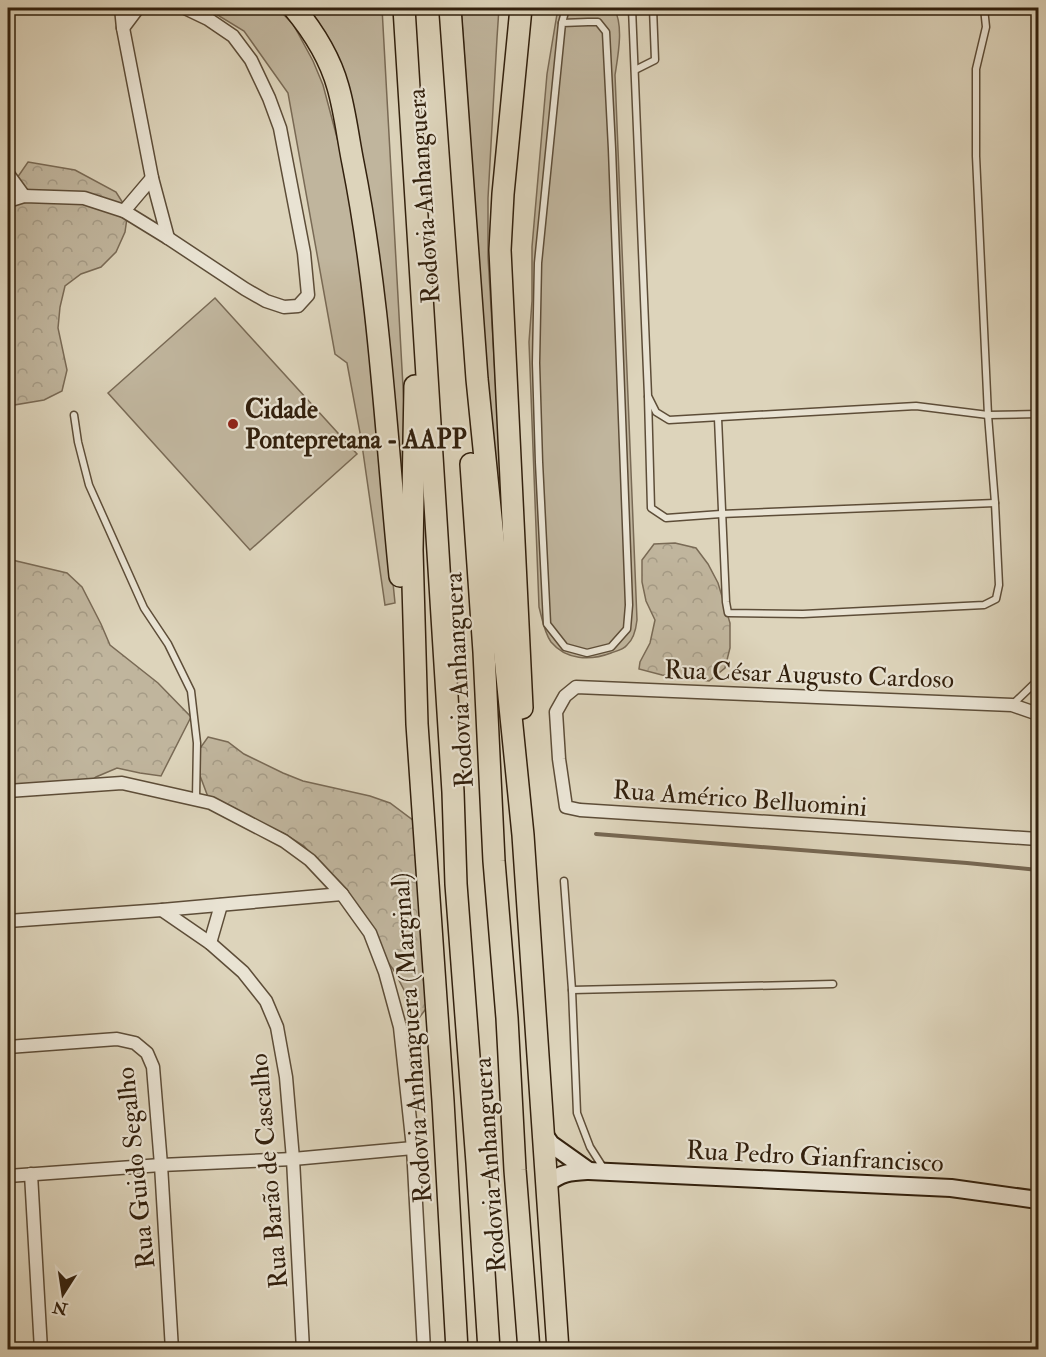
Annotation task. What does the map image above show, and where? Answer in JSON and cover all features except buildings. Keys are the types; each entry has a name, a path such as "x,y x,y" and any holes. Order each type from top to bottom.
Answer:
{"highway":[{"path":"294,8 307,23 328,60 338,87 370,257 407,651 417,724"},
{"name":"Rodovia Anhanguera","path":"404,8 453,792 456,884 489,1350"},
{"name":"Rodovia Anhanguera","path":"435,8 470,451 484,652 494,861 529,1350"},
{"path":"450,8 477,379 523,835 558,1350"},
{"path":"521,8 503,194 500,250 522,686 523,835"},
{"path":"417,218 413,291 416,365 412,550 417,724"},
{"name":"Rodovia Anhanguera (Marginal)","path":"417,724 443,1101 457,1350"}],"street":[{"path":"121,8 152,178 168,238"},
{"path":"123,28 138,8"},
{"path":"8,201 24,196 84,198 124,211 266,301 284,307 298,306 308,295 304,253 280,128 269,98 251,60 232,36 208,19 185,8"},
{"path":"8,174 24,196"},
{"path":"124,211 152,178"},
{"name":"Rua César Augusto Cardoso","path":"576,687 1012,705 1038,714"},
{"name":"Rua Américo Belluomini","path":"576,687 565,696 556,712 559,759 566,807 580,810 1038,839"},
{"path":"8,791 122,783 211,803 284,841 310,860 342,894 370,933 385,972 400,1027 413,1148 424,1350"},
{"path":"8,921 342,894"},
{"path":"210,943 220,905"},
{"name":"Rua Barão de Cascalho","path":"162,910 210,943 243,972 266,1001 277,1028 286,1077 293,1159 303,1350"},
{"name":"Rua Guido Segalho","path":"8,1047 117,1039 135,1043 147,1053 153,1067 172,1350"},
{"path":"544,1134 551,1144 598,1172"},
{"path":"8,1176 161,1165 293,1159 413,1148"},
{"name":"Rua Pedro Gianfrancisco","path":"547,1184 556,1176 566,1172 598,1172 951,1188 1038,1200"},
{"path":"31,1174 41,1350"}],"lane":[{"path":"562,23 598,22 606,32 612,149 629,605 627,628 611,647 587,653 564,647 547,624 539,462 536,363 538,263 562,23 566,8"},
{"path":"633,8 651,508 666,518 995,503"},
{"path":"635,70 655,60 653,8"},
{"path":"718,418 721,514 728,613 803,614 984,605 996,599 999,585 988,415 976,145 976,69 986,27 984,8"},
{"path":"648,396 656,412 669,420 916,406 988,415 1038,414"},
{"path":"74,415 78,442 90,485 144,608 168,644 191,691 197,743 196,799"},
{"path":"1012,705 1038,680"},
{"path":"564,881 572,990 577,1113 598,1172"},
{"path":"572,990 833,984"}],"green space":[{"path":"206,8 277,8 293,24 323,85 344,164 361,265 395,603 385,605 361,438 347,363 335,354 288,93 244,31"},
{"path":"305,8 382,8 404,405 406,539 374,229"},
{"path":"461,8 499,8 488,198 488,257 508,590 488,390"},
{"path":"558,8 614,8 620,32 615,75 637,620 633,637 625,647 603,656 587,658 571,656 551,642 539,607 529,342 532,247 547,74"},
{"path":"28,162 75,170 116,192 128,211 125,232 116,252 101,267 81,274 65,286 58,328 67,370 62,391 44,400 8,406 8,191"},
{"name":"Cidade Pontepretana - AAPP","path":"215,298 357,454 250,550 108,393"},
{"path":"675,543 696,548 708,564 718,583 730,623 730,648 725,668 709,681 662,675 639,669 640,662 650,643 655,620 646,601 642,582 642,560 654,544"},
{"path":"8,559 67,573 82,587 110,645 158,683 191,717 161,776 117,768 96,777 80,790 8,785"},
{"path":"208,737 228,742 244,754 303,781 370,796 390,803 422,827 431,1002 419,1018 412,1023 404,990 393,969 353,916 319,863 304,846 283,833 263,826 208,797 199,773 196,754"}],"waterway":[{"path":"596,834 1038,870"}],"place":[{"name":"Cidade Pontepretana - AAPP","path":"233,424"}]}
